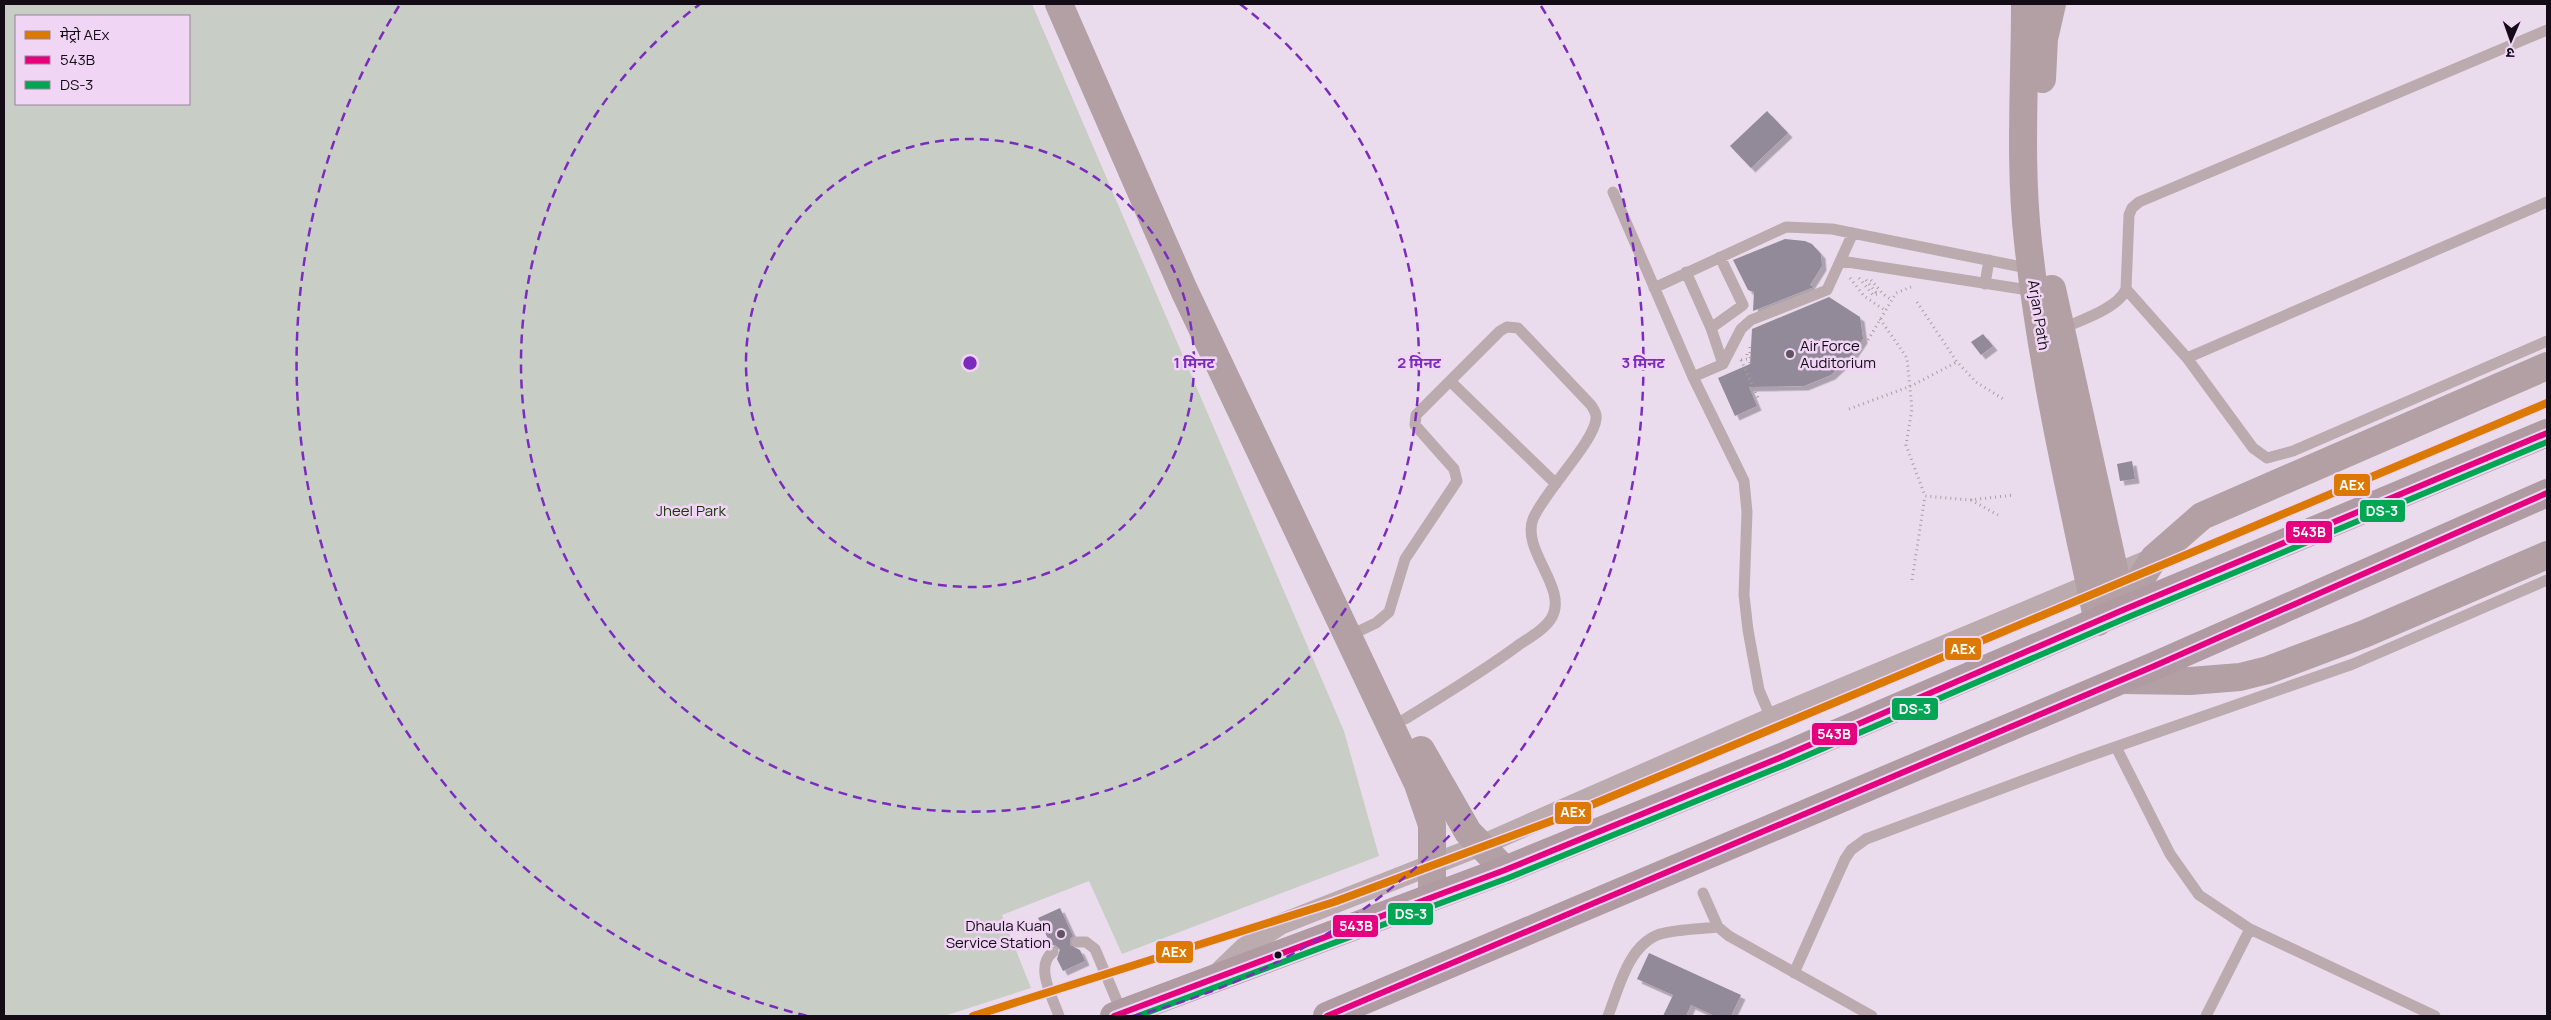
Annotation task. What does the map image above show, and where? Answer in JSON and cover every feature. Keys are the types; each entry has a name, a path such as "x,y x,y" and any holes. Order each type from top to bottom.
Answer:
{"highway":[{"path":"1118,1015 1505,870 1793,752 2126,609 2547,433"},
{"path":"1326,1016 1351,1011 2122,680 2547,493"}],"main road":[{"path":"1059,4 1184,290 1395,732 1437,802 1505,870"},
{"path":"1074,4 1190,278 1292,499 1357,632 1405,719 1437,802 1433,838 1432,897"},
{"name":"Arjan Path","path":"2025,4 2025,193 2033,280 2051,334 2114,574 2126,609"},
{"name":"Arjan Path","path":"2052,4 2042,61 2042,197 2051,334 2090,584 2098,622"},
{"path":"2126,609 2140,580 2154,558 2202,516 2547,366"},
{"path":"2122,680 2190,682 2240,677 2268,670 2364,634 2547,555"}],"street":[{"path":"1209,980 1244,948 1281,924 1482,845 1771,718 2154,558"}],"lane":[{"path":"2051,334 2116,303 2124,296 2126,289 2129,216 2132,208 2139,202 2547,30"},
{"path":"1613,192 1693,377 1744,481 1747,512 1744,595 1752,658 1759,690 1771,718"},
{"path":"2187,358 2547,202"},
{"path":"1654,288 1786,227 1816,227 1853,233 1989,260 2033,280"},
{"path":"1693,377 1723,364 1741,329 1751,320 1827,290 1853,233"},
{"path":"1711,328 1743,305 1720,257"},
{"path":"1985,284 1989,260"},
{"path":"1841,261 1985,284 2033,280"},
{"path":"1686,272 1711,328 1723,364"},
{"path":"2126,289 2187,358 2253,448 2267,458 2293,451 2547,341"},
{"path":"1357,632 1376,623 1388,612 1405,559 1457,481 1454,469 1415,425 1414,420 1420,411 1500,331 1507,327 1518,328 1591,405 1596,413 1594,429 1537,510 1531,527 1533,544 1554,595 1555,606 1552,617 1532,636 1497,662 1405,719"},
{"path":"1450,381 1556,484"},
{"path":"1794,973 1845,859 1857,845 1866,839 2116,747 2354,664 2547,580"},
{"path":"2116,747 2170,854 2184,878 2199,895 2250,928 2435,1016"},
{"path":"1703,893 1718,927 1729,936 1872,1016"},
{"path":"1608,1016 1630,962 1649,940 1660,934 1718,927"},
{"path":"2206,1016 2250,928"},
{"path":"1077,942 1086,942 1096,950 1118,1015"},
{"path":"1053,952 1048,956 1044,968 1059,1016"}],"path":[{"path":"1849,277 1864,296 1886,310"},
{"path":"1858,277 1873,294 1877,294 1864,278"},
{"path":"1870,278 1883,294 1892,300"},
{"path":"1868,340 1896,292 1912,287"},
{"path":"1917,302 1957,362 1976,382 2005,400"},
{"path":"1880,319 1907,358 1912,409 1906,445 1925,496 1912,580"},
{"path":"1751,320 1744,336 1741,360 1759,400"},
{"path":"1849,409 1911,386 1957,362"},
{"path":"1925,496 1970,500 2014,495"},
{"path":"1970,500 1998,515"}],"green space":[{"name":"Jheel Park","path":"4,4 1032,4 1344,731 1379,856 1122,954 1089,881 1002,915 1031,988 944,1016 4,1016"}],"building":[{"path":"1767,111 1788,133 1751,168 1730,146"},
{"path":"1785,239 1805,241 1812,244 1821,254 1822,266 1810,285 1814,287 1753,311 1754,292 1748,290 1733,260"},
{"path":"1829,297 1860,317 1863,339 1853,354 1831,375 1804,386 1749,387 1757,406 1735,416 1718,378 1750,364 1752,329"},
{"path":"1983,334 1993,346 1981,355 1971,342"},
{"path":"2132,461 2135,479 2120,481 2117,464"},
{"path":"1060,908 1073,936 1070,939 1070,945 1080,950 1085,961 1063,971 1057,959 1060,949 1055,945 1051,945 1038,918"},
{"path":"1649,953 1741,995 1731,1016 1715,1016 1691,1005 1686,1016 1663,1016 1673,995 1637,979"}],"metro line":[{"name":"AEx","path":"973,1016 1334,902 1565,816 2547,403"}],"transit line":[{"name":"543B","path":"1114,1016 1505,870 1784,756 2123,610 2547,433"},
{"name":"DS-3","path":"1138,1016 1508,878 1787,764 2126,618 2547,442"},
{"name":"543B","path":"1327,1016 2152,667 2547,493"}],"place":[{"name":"Air Force Auditorium","path":"1790,354"},
{"name":"Dhaula Kuan Service Station","path":"1061,934"}]}
